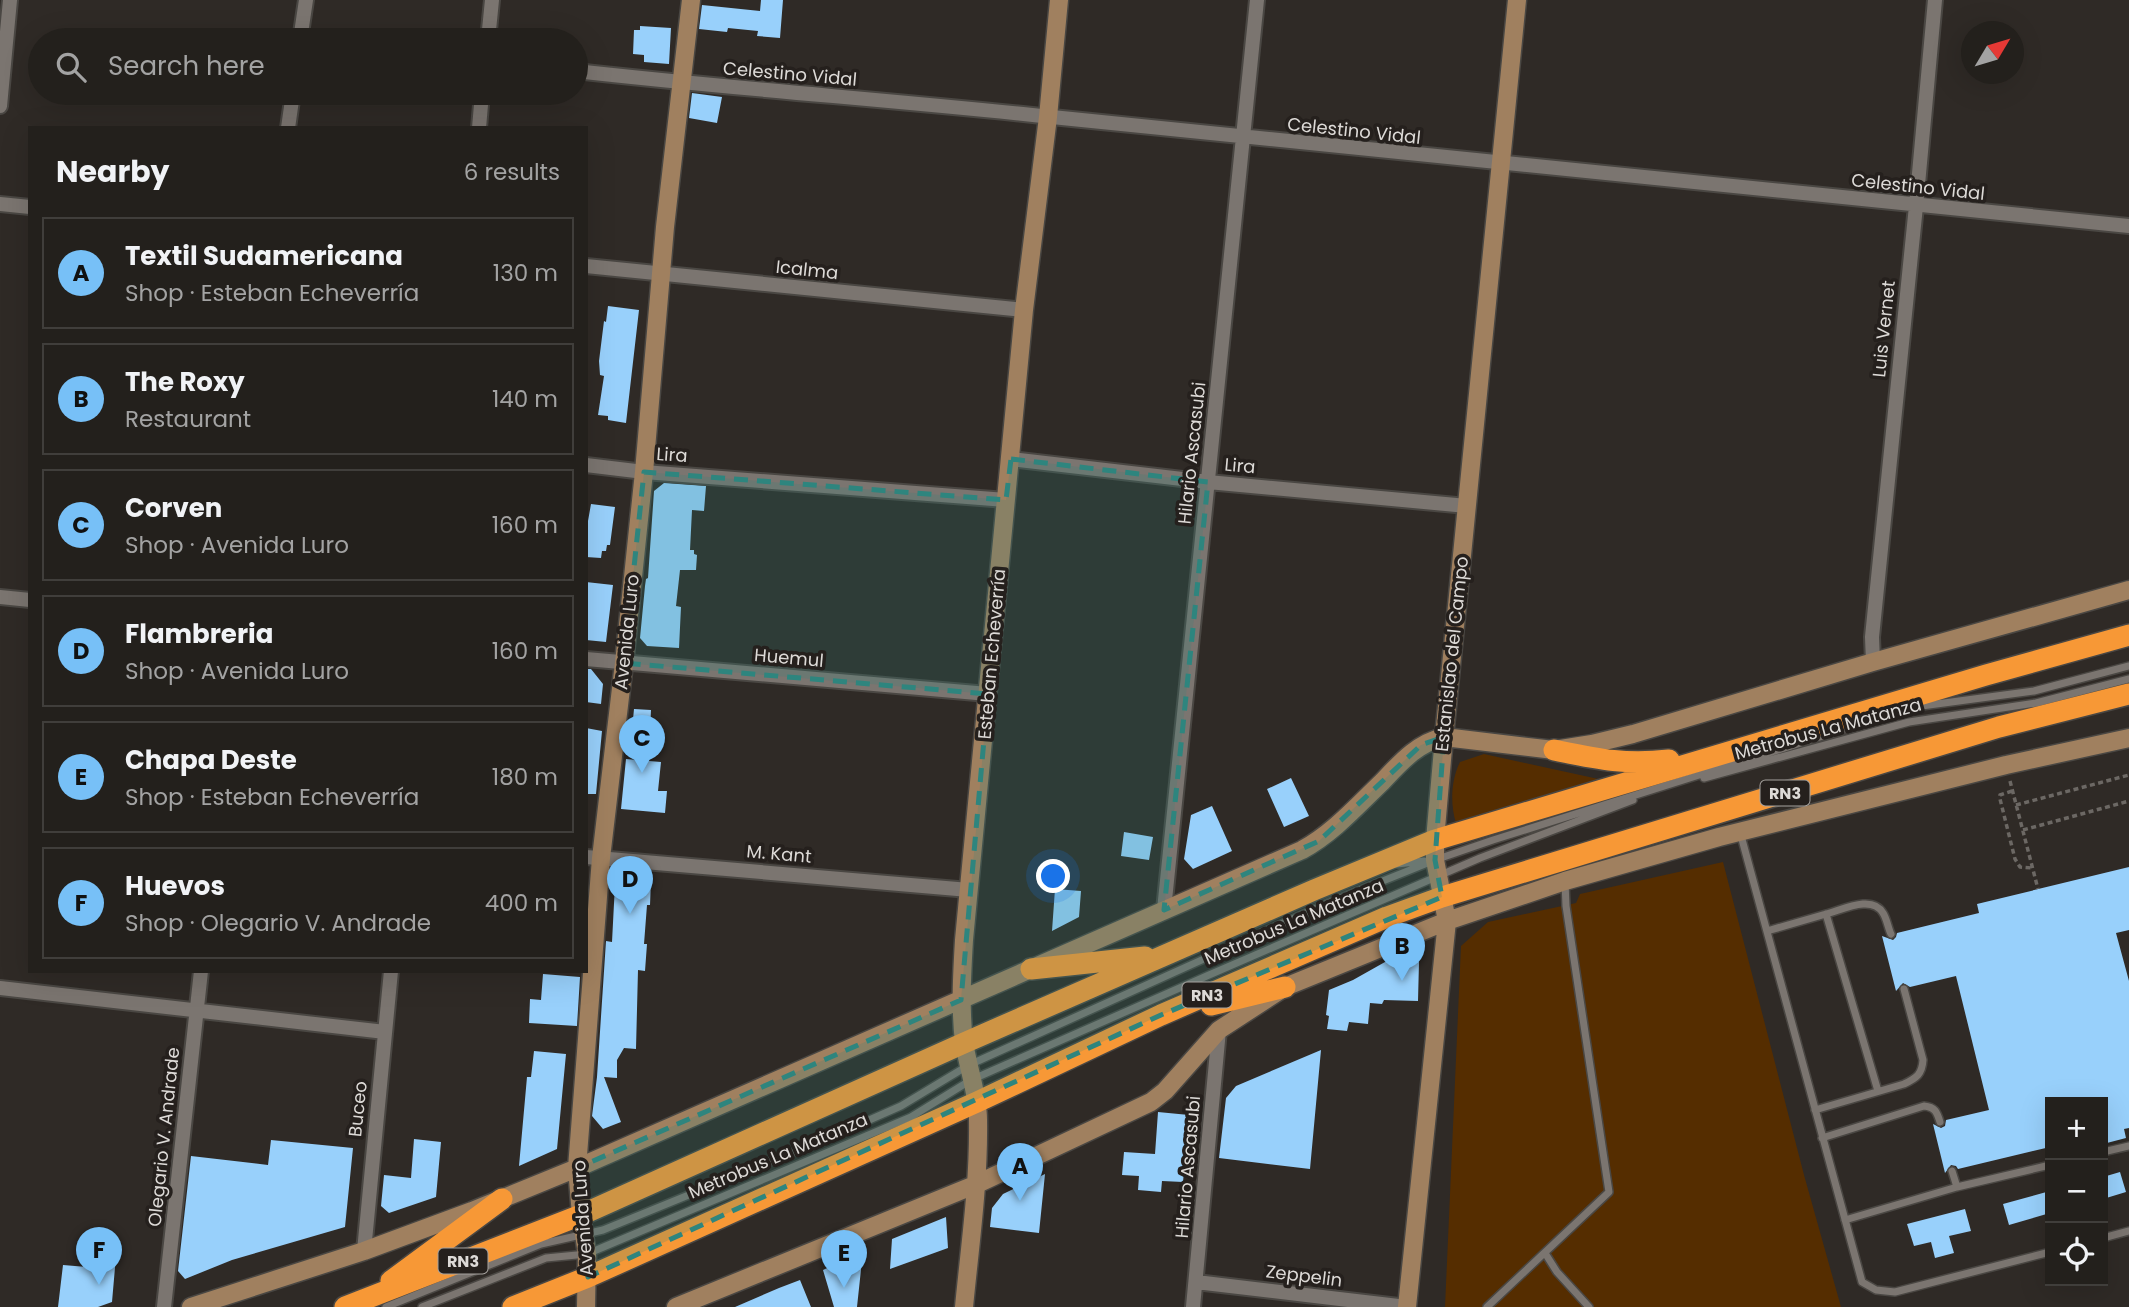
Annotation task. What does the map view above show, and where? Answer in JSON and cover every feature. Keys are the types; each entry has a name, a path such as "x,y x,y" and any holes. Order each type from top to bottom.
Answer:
{"highway":[{"name":"RN3","path":"513,1307 588,1277 977,1102 1161,1015 1387,916 1438,869 1751,745 2129,635"},
{"name":"RN3","path":"345,1307 376,1303 582,1225 964,1043 1314,890 1376,866 1438,869 2129,694"},
{"path":"1554,750 1611,762 1643,763 1751,745"},
{"path":"1031,969 1168,955"},
{"path":"1161,1015 1285,987"},
{"path":"376,1303 502,1199"}],"street":[{"path":"0,106 10,0"},
{"path":"302,28 306,0"},
{"path":"489,28 492,0"},
{"name":"Avenida Luro","path":"588,967 594,857 624,663 665,227 691,0"},
{"name":"Esteban Echeverría","path":"964,1307 976,1184 977,1102 964,1043 961,1000 1024,310 1048,117 1059,0"},
{"name":"Hilario Ascasubi","path":"1164,910 1257,0"},
{"name":"Estanislao del Campo","path":"1407,1307 1447,921 1438,869 1444,737 1517,0"},
{"name":"Luis Vernet","path":"1873,662 1872,637 1935,0"},
{"name":"Celestino Vidal","path":"588,72 2129,226"},
{"path":"288,126 291,105"},
{"path":"479,126 481,105"},
{"path":"0,204 28,207"},
{"name":"Icalma","path":"588,266 1024,310"},
{"name":"Lira","path":"1011,459 1208,482 1466,506"},
{"name":"Lira","path":"588,465 1006,500"},
{"path":"191,1307 364,1251 502,1199 1302,850 1318,841 1421,745 1431,740 1444,737 1554,750 1591,744 2129,590"},
{"path":"0,597 28,600"},
{"name":"Huemul","path":"588,659 988,694"},
{"path":"676,1307 976,1184 1150,1102 1165,1091 1219,1030 1285,987 1447,921 1565,881 1740,832 2006,765 2129,738"},
{"name":"M. Kant","path":"594,857 969,890"},
{"name":"Olegario V. Andrade","path":"164,1307 201,973"},
{"name":"Buceo","path":"364,1251 391,973"},
{"name":"Avenida Luro","path":"586,1307 587,1254 577,1168 588,973"},
{"path":"0,988 385,1032"},
{"name":"Hilario Ascasubi","path":"1193,1307 1219,1030"},
{"name":"Zeppelin","path":"1196,1282 1407,1307"}],"lane":[{"name":"Metrobus La Matanza","path":"422,1307 546,1258 587,1254 911,1117 970,1073 1438,869 1493,840 1917,706 2034,691 2129,666"},
{"name":"Metrobus La Matanza","path":"582,1225 603,1230 890,1111 1328,903 1480,858 1657,792 1909,722 2036,703 2129,679"},
{"path":"1740,832 1862,1282 1875,1290 1895,1292 2045,1253"},
{"path":"1487,1307 1609,1192 1566,905 1565,881"},
{"path":"1767,931 1867,903 1877,906 1883,913 1891,934"},
{"path":"1826,914 1878,1091"},
{"path":"1815,1110 1915,1079 1922,1070 1923,1060 1904,989"},
{"path":"1822,1138 1924,1106 1931,1106 1940,1122"},
{"path":"2108,1152 2129,1146"},
{"path":"1845,1220 2045,1166"},
{"path":"1952,1171 1957,1188"},
{"path":"2108,1237 2129,1231"},
{"path":"1545,1252 1557,1272 1589,1307"}],"path":[{"path":"2016,805 2129,775"},
{"path":"2032,868 2020,867 2015,859 2000,795 2012,792 2038,889"},
{"path":"2023,830 2129,802"}],"highlighted area":[{"path":"1011,459 1208,482 1164,910 1319,841 1421,745 1444,737 1435,860 1442,897 1161,1015 588,1277 577,1168 961,1000 988,694 624,663 644,472 1006,500"}],"shaded area":[{"path":"1484,754 1603,780 1456,823 1452,792 1457,769 1460,762"},
{"path":"1723,862 1841,1307 1445,1307 1461,946 1488,922 1576,903 1580,894"}],"building":[{"path":"761,0 783,0 780,38 757,36 758,31 699,29 702,5 760,11"},
{"path":"640,26 671,28 669,64 644,62 644,55 633,54 634,30 640,30"},
{"path":"692,93 722,97 717,123 689,118"},
{"path":"608,306 639,310 626,423 598,415 604,376 600,375 599,361"},
{"path":"664,483 706,486 704,511 692,510 690,550 694,550 697,555 696,570 680,570 676,606 681,607 679,648 647,646 640,638 648,578 654,491"},
{"path":"591,504 615,507 610,545 607,545 606,551 602,551 601,558 588,557"},
{"path":"588,582 613,585 606,642 588,640"},
{"path":"588,669 591,669 603,684 601,704 588,702"},
{"path":"634,709 651,710 650,732 632,730"},
{"path":"588,728 602,731 596,794 588,794"},
{"path":"626,759 661,762 658,791 667,791 665,813 621,809"},
{"path":"1291,778 1309,816 1284,827 1267,789"},
{"path":"1212,806 1232,851 1193,869 1184,859 1191,815"},
{"path":"1124,832 1153,837 1149,860 1121,856"},
{"path":"2129,867 2129,930 2116,933 2129,981 2129,1128 2124,1129 2126,1138 2108,1143 2108,1097 2045,1097 2045,1148 1958,1169 1951,1165 1945,1173 1933,1124 1941,1128 1945,1126 1946,1120 1989,1110 1956,976 1910,987 1903,983 1896,991 1882,936 1893,940 1897,933 1979,913 1977,904"},
{"path":"625,876 642,877 642,880 651,881 644,944 647,944 645,971 638,970 636,1049 624,1048 617,1060 617,1078 604,1077 621,1122 603,1129 592,1116 606,941 612,942 615,884"},
{"path":"1055,889 1081,891 1079,917 1052,931"},
{"path":"1407,952 1419,962 1418,1001 1384,1000 1382,1004 1370,1003 1368,1024 1349,1022 1347,1031 1327,1029 1329,990"},
{"path":"543,974 580,977 577,1026 529,1023 530,999 541,1000"},
{"path":"1321,1050 1310,1169 1219,1158 1226,1098 1236,1086"},
{"path":"534,1051 566,1054 557,1149 519,1166 527,1077 531,1077"},
{"path":"1158,1112 1189,1115 1183,1182 1162,1181 1161,1192 1138,1190 1139,1176 1122,1175 1124,1152 1155,1154"},
{"path":"414,1139 441,1142 436,1197 389,1213 381,1206 384,1175 411,1178"},
{"path":"271,1140 353,1148 345,1227 232,1260 185,1279 178,1271 191,1156 268,1165"},
{"path":"2120,1172 2126,1192 2108,1197 2108,1176"},
{"path":"1045,1174 1039,1233 990,1227 992,1208 1003,1194"},
{"path":"2045,1192 2045,1214 2009,1225 2003,1204"},
{"path":"1965,1209 1971,1231 1949,1236 1954,1253 1935,1258 1931,1242 1914,1246 1907,1224"},
{"path":"946,1217 948,1248 890,1269 892,1239"},
{"path":"863,1251 857,1307 834,1307 823,1270"},
{"path":"88,1253 116,1256 112,1302 98,1307 58,1307 63,1265 87,1267"},
{"path":"800,1280 811,1307 735,1307 779,1288"}],"place":[{"name":"Corven","path":"642,773"},
{"name":"Flambreria","path":"630,914"},
{"name":"The Roxy","path":"1402,981"},
{"name":"Textil Sudamericana","path":"1020,1201"},
{"name":"Huevos","path":"99,1285"},
{"name":"Chapa Deste","path":"844,1288"}]}
